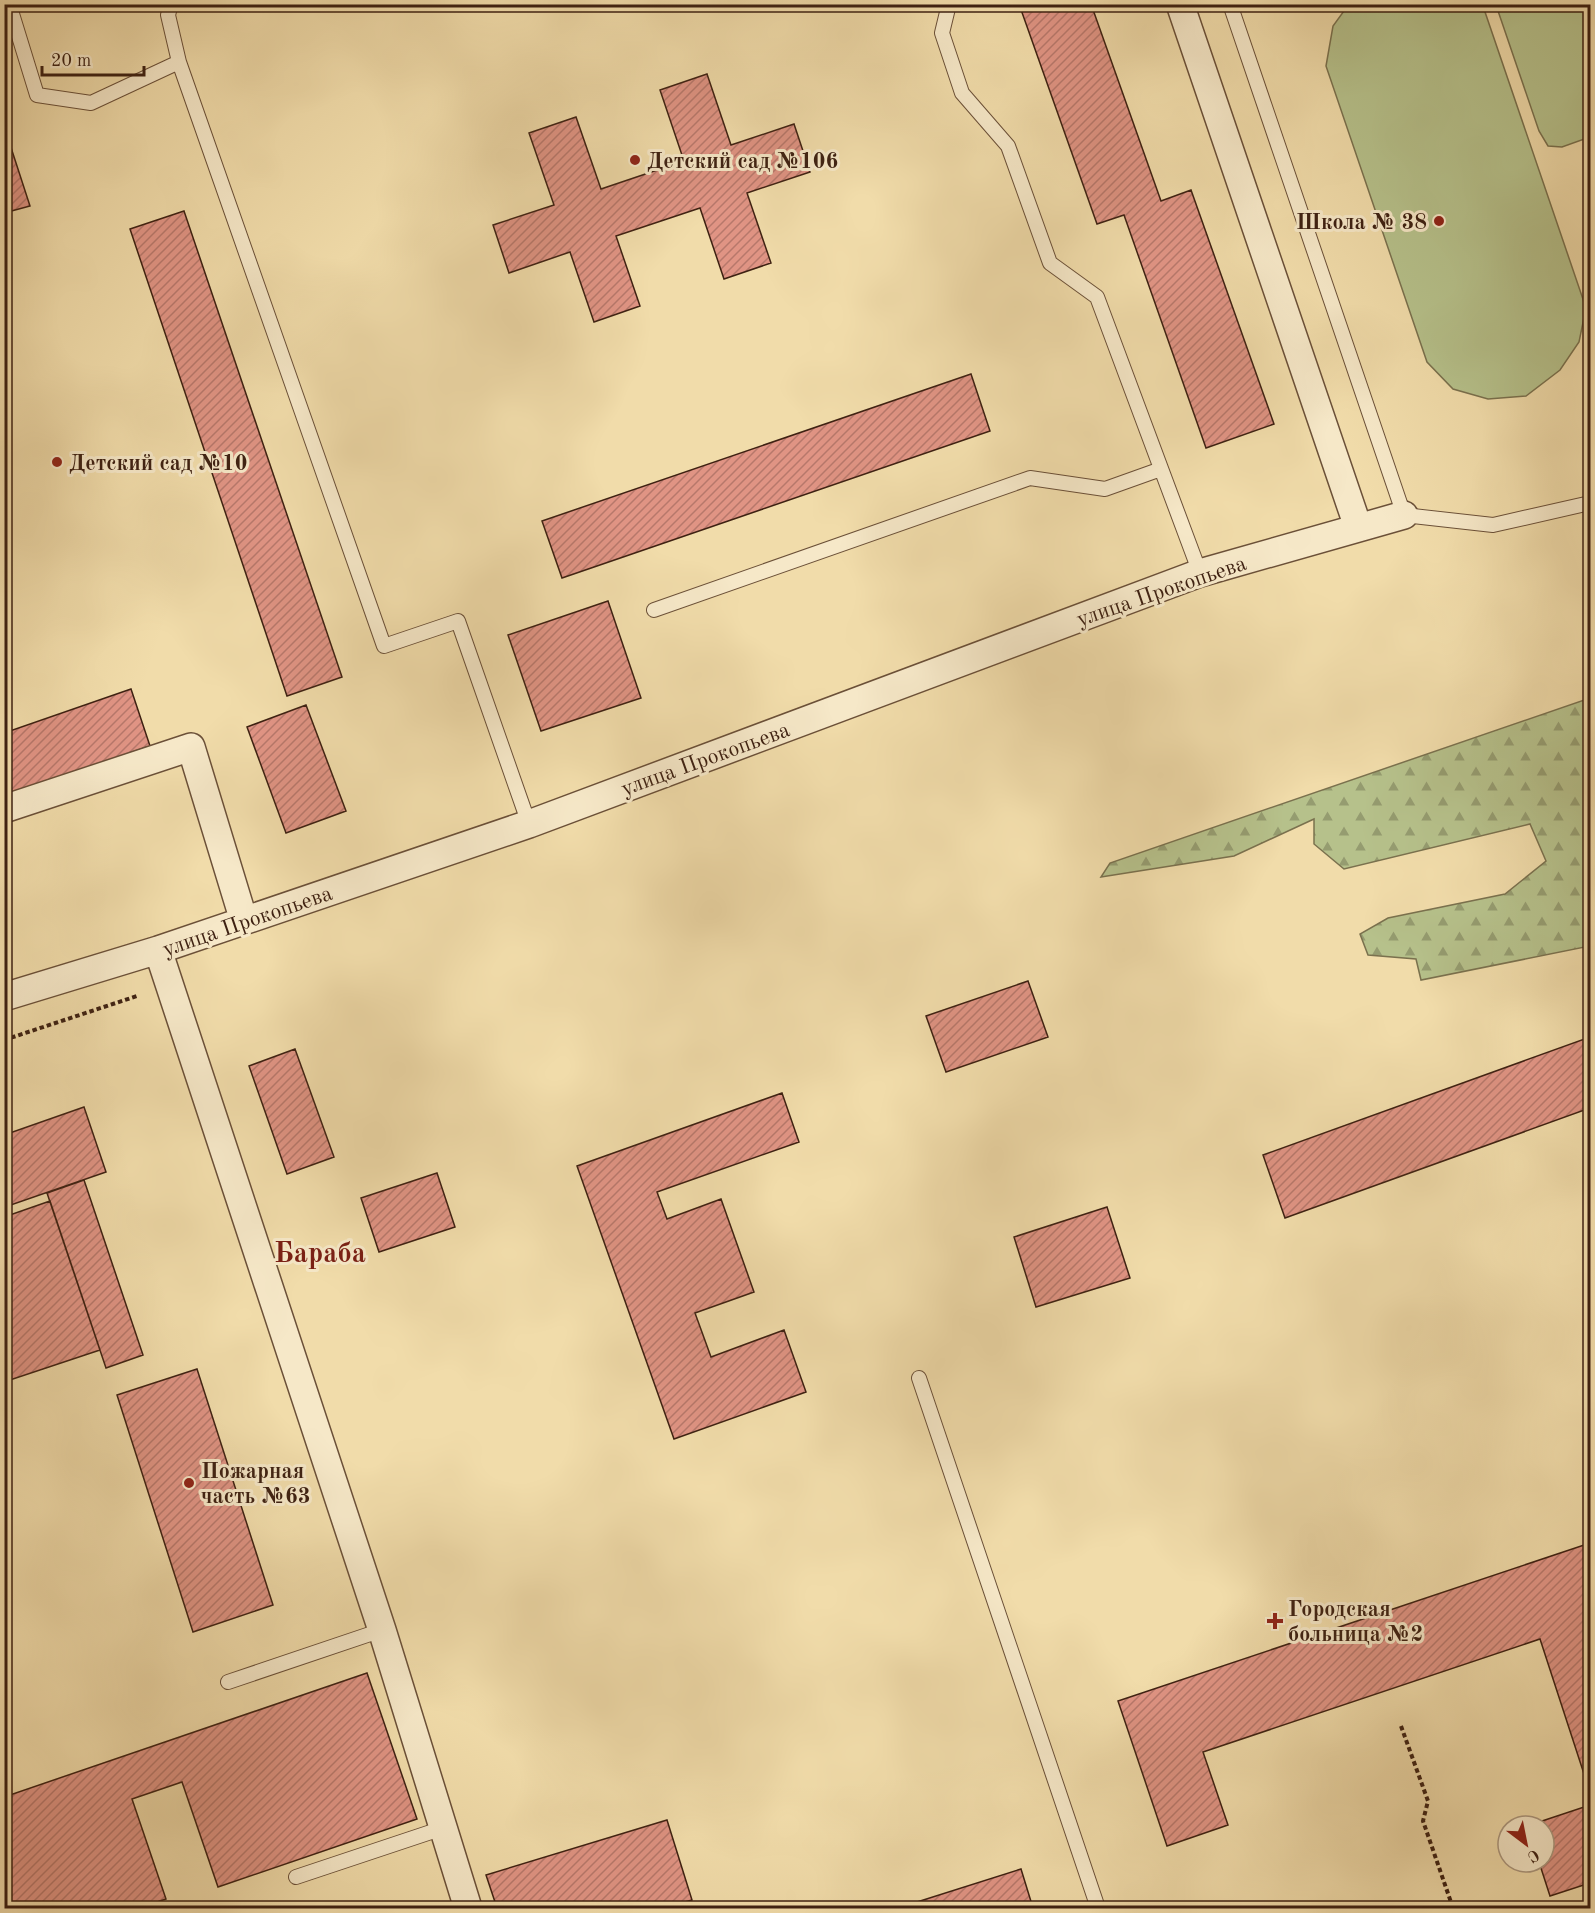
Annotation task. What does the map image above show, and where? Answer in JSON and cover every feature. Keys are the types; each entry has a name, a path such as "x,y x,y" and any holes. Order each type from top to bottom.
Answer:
{"street":[{"path":"1180,4 1358,527"},
{"name":"улица Прокопьева","path":"4,997 158,950 529,824 1200,573 1404,515"},
{"path":"4,809 191,747 244,921"},
{"path":"158,950 382,1630 468,1908"}],"lane":[{"path":"9,4 37,95 91,103 179,62"},
{"path":"171,4 168,15 179,62 384,646 458,621 529,824"},
{"path":"949,4 942,33 962,93 1008,146 1050,263 1097,297 1200,573"},
{"path":"1230,4 1404,515 1493,525 1590,503"},
{"path":"654,610 1030,478 1105,489 1161,469"},
{"path":"919,1377 1098,1908"},
{"path":"228,1682 382,1630"},
{"path":"296,1877 443,1828"}],"path":[{"path":"4,1040 137,996"},
{"path":"1401,1726 1428,1801 1422,1821 1453,1908"}],"green space":[{"path":"1349,4 1479,5 1485,12 1586,308 1579,342 1560,370 1526,396 1488,399 1453,389 1427,362 1326,66 1333,26"},
{"path":"1496,5 1590,5 1590,137 1562,147 1548,146 1539,131"},
{"path":"1590,698 1590,946 1421,980 1416,959 1368,955 1360,934 1388,918 1505,894 1546,861 1530,824 1344,869 1314,844 1314,819 1234,856 1101,877 1110,863"}],"building":[{"path":"1019,4 1091,4 1161,201 1191,190 1274,424 1206,448 1124,215 1097,224"},
{"path":"707,74 731,145 794,124 810,172 747,193 771,263 724,279 700,208 616,236 640,306 594,322 570,252 509,273 493,225 554,205 529,133 576,117 601,189 684,161 660,90"},
{"path":"4,126 30,206 4,213"},
{"path":"184,211 342,677 287,696 130,229"},
{"path":"971,374 990,431 562,578 542,521"},
{"path":"608,601 641,698 541,731 508,635"},
{"path":"131,689 150,746 4,797 4,733"},
{"path":"306,705 346,811 286,833 247,727"},
{"path":"1028,981 1048,1037 946,1072 926,1016"},
{"path":"1590,1037 1590,1108 1285,1218 1263,1155"},
{"path":"295,1049 334,1157 287,1174 249,1066"},
{"path":"782,1093 799,1142 657,1192 667,1219 721,1199 754,1292 695,1313 711,1357 784,1330 806,1392 674,1439 577,1166"},
{"path":"84,1107 106,1172 5,1207 4,1135"},
{"path":"437,1173 455,1227 379,1252 361,1198"},
{"path":"84,1180 143,1355 106,1368 47,1193"},
{"path":"50,1201 100,1350 4,1382 4,1217"},
{"path":"1107,1207 1130,1278 1036,1307 1014,1237"},
{"name":"Пожарная часть №63","path":"197,1369 273,1605 193,1632 117,1395"},
{"path":"1590,1543 1590,1775 1585,1777 1540,1639 1203,1752 1228,1825 1167,1846 1118,1701"},
{"path":"367,1673 417,1819 218,1887 182,1782 132,1799 166,1899 139,1908 4,1908 4,1797"},
{"path":"1590,1805 1590,1883 1550,1896 1543,1874 1556,1874 1556,1816"},
{"path":"667,1820 692,1900 664,1908 540,1908 538,1904 524,1908 497,1908 486,1875"},
{"path":"1021,1869 1033,1908 898,1908"}],"place":[{"name":"Детский сад №106","path":"635,160"},
{"name":"Школа № 38","path":"1439,221"},
{"name":"Детский сад №10","path":"57,462"},
{"name":"Пожарная часть №63","path":"189,1483"},
{"name":"Городская больница №2","path":"1275,1621"}],"district":[{"name":"Бараба","path":"320,1252"}]}
